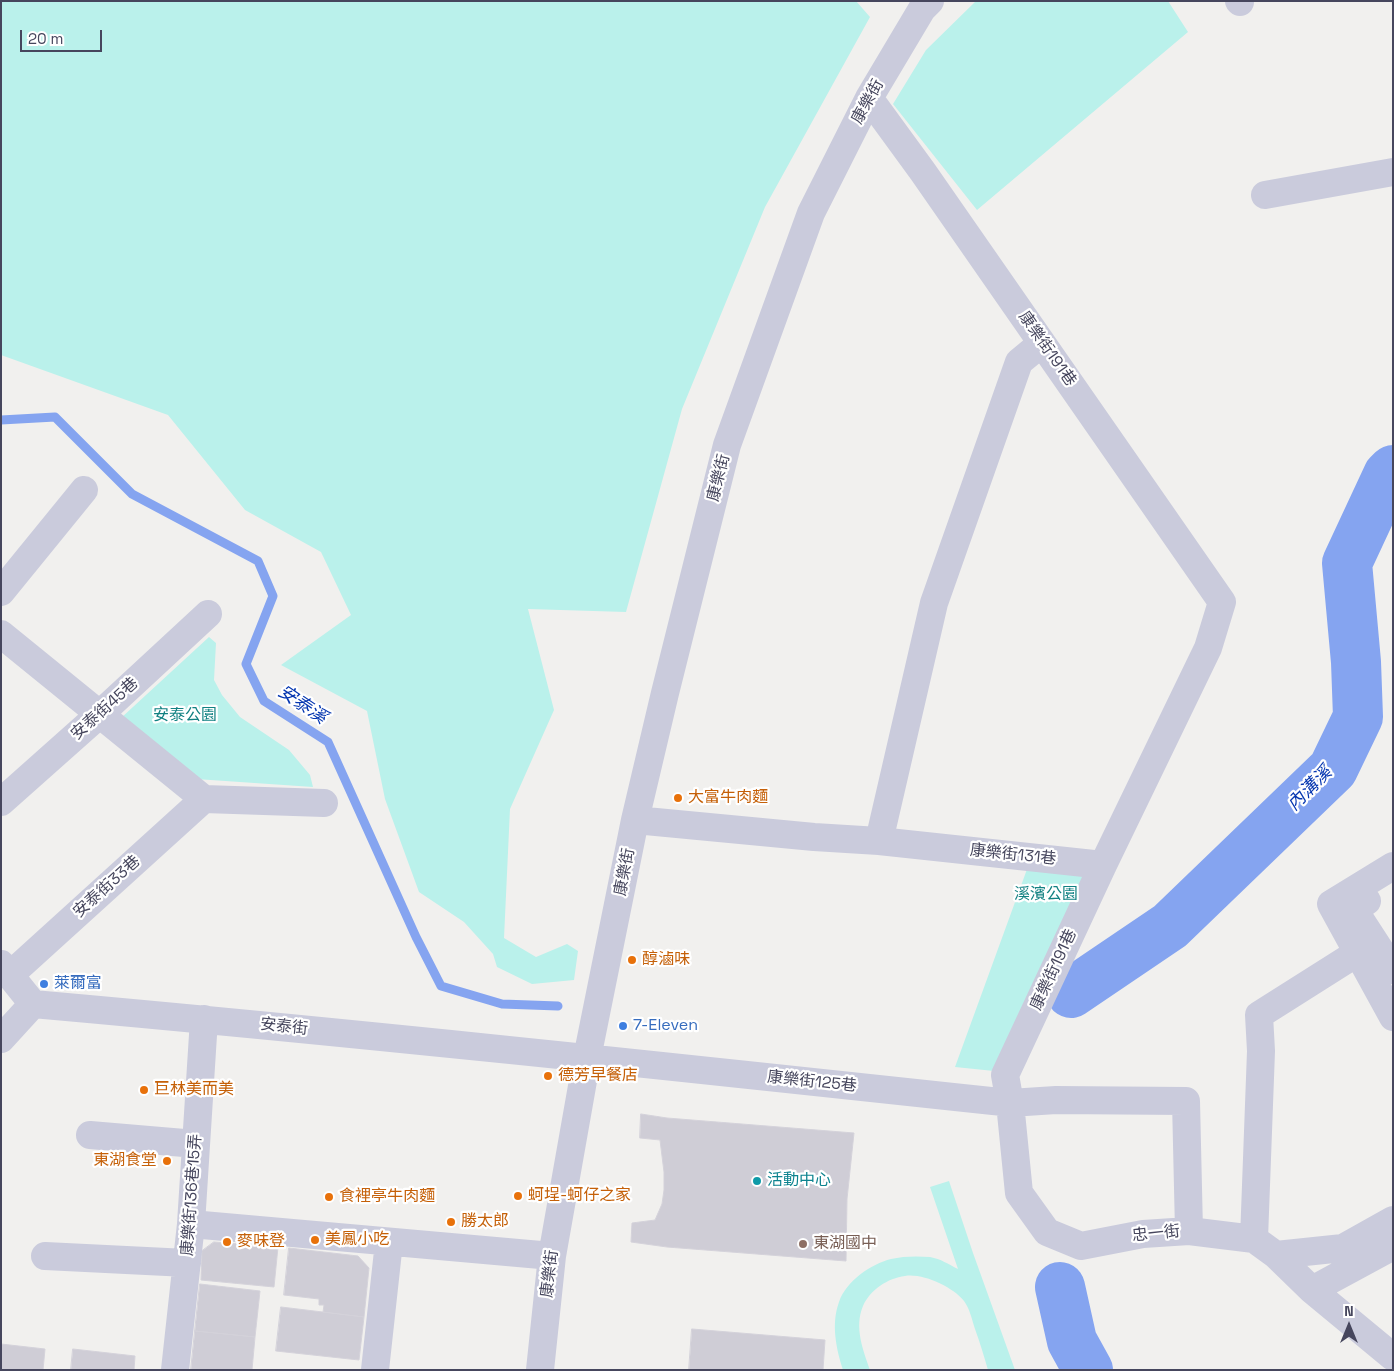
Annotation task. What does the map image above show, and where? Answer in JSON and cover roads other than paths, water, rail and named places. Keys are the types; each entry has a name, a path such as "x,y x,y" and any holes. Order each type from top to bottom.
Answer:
{"street":[{"name":"康樂街","path":"540,1370 552,1256 592,1032 635,820 727,445 811,213 869,98 922,9 930,1"},
{"name":"康樂街191巷","path":"869,98 923,172 1222,602 1208,648 1103,865 1005,1075 1010,1103"},
{"path":"1265,195 1393,172"},
{"path":"879,841 934,603 1019,362 1042,343"},
{"path":"1,592 84,490"},
{"name":"安泰街45巷","path":"1,802 208,614"},
{"path":"1,634 204,799 324,803"},
{"name":"安泰街33巷","path":"6,969 204,799"},
{"name":"康樂街131巷","path":"635,820 814,837 879,841 1103,865"},
{"path":"1393,866 1331,904 1393,1017"},
{"path":"1393,884 1354,910 1393,970"},
{"path":"1254,1239 1261,1051 1259,1015 1357,952"},
{"path":"1,1039 33,1004 6,969"},
{"name":"安泰街","path":"33,1004 204,1019 587,1058"},
{"name":"康樂街136巷15弄","path":"175,1370 191,1224 204,1019"},
{"name":"康樂街125巷","path":"587,1058 1010,1103 1056,1100 1186,1101 1189,1231"},
{"name":"忠一街","path":"1010,1103 1019,1193 1048,1232 1081,1246 1143,1234 1189,1231 1254,1239 1276,1255 1312,1290 1393,1356"},
{"path":"90,1135 196,1144"},
{"path":"1276,1255 1343,1248 1393,1220"},
{"path":"191,1224 552,1256"},
{"path":"375,1370 389,1242"},
{"path":"1312,1290 1393,1246"},
{"path":"45,1256 187,1263"}],"waterway":[{"name":"安泰溪","path":"1,420 55,417 132,494 258,561 273,596 246,664 264,701 328,742 416,937 441,986 502,1004 558,1006"},
{"name":"內溝溪","path":"1071,993 1170,926 1333,769 1358,717 1356,662 1347,563 1388,475 1393,470"},
{"name":"內溝溪","path":"1060,1287 1072,1341 1088,1370"}],"place":[{"name":"大富牛肉麵","path":"678,798"},
{"name":"醇滷味","path":"632,960"},
{"name":"萊爾富","path":"44,984"},
{"name":"7-Eleven","path":"623,1026"},
{"name":"德芳早餐店","path":"548,1076"},
{"name":"巨林美而美","path":"144,1090"},
{"name":"東湖食堂","path":"167,1161"},
{"name":"活動中心","path":"757,1181"},
{"name":"蚵埕-蚵仔之家","path":"518,1196"},
{"name":"食裡亭牛肉麵","path":"329,1197"},
{"name":"勝太郎","path":"451,1222"},
{"name":"美鳳小吃","path":"315,1240"},
{"name":"麥味登","path":"227,1242"},
{"name":"東湖國中","path":"803,1244"}],"park label":[{"name":"安泰公園","path":"185,716"},
{"name":"溪濱公園","path":"1046,895"}]}
